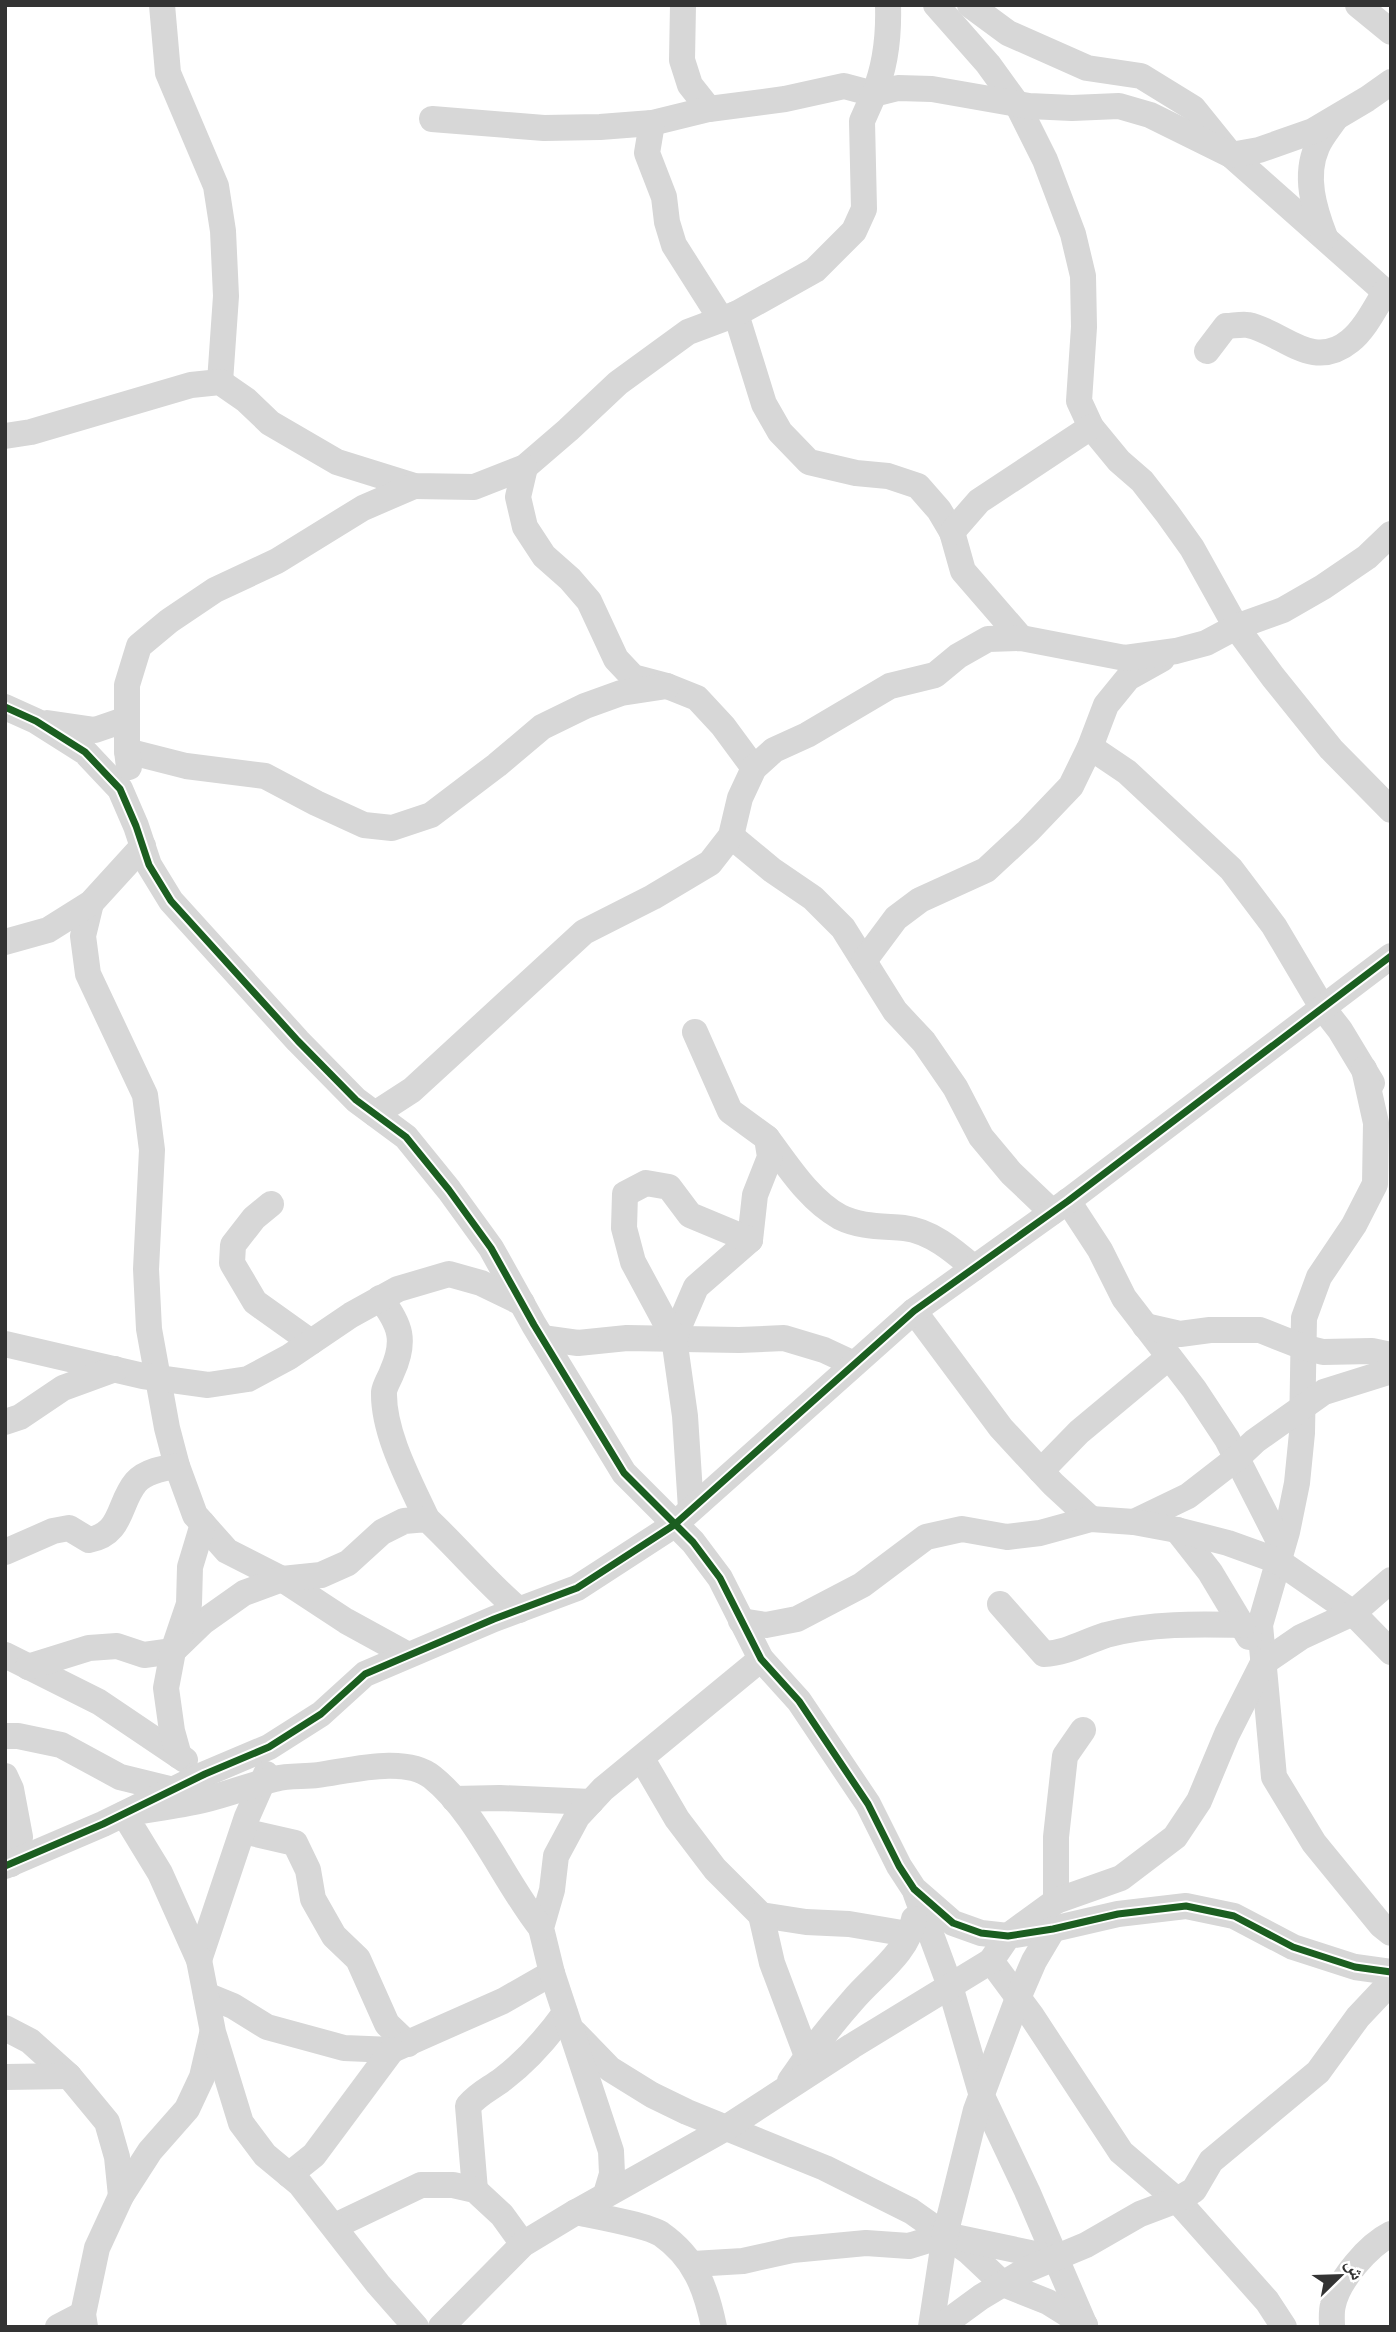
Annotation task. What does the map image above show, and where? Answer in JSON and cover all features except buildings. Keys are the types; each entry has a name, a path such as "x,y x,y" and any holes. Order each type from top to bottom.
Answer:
{"street":[{"path":"162,5 168,73 216,187 226,296 220,382"},
{"path":"683,5 682,60 690,85 709,109"},
{"path":"5,436 31,432 191,385 220,382 246,400 270,424 337,462 414,486 474,487 525,467 618,383 688,332 729,317 816,270 854,231 864,209 862,121 883,74 888,5"},
{"path":"936,5 988,64 1017,104 1045,160 1073,234 1083,276 1084,327 1079,401 1091,427 1119,461 1142,481 1167,513 1192,548 1236,627 1273,677 1331,750 1391,810"},
{"path":"970,5 992,13 1008,33 1087,68 1141,76 1193,108 1231,155 1388,295 1350,341 1329,352 1310,352 1248,325 1226,326 1207,351"},
{"path":"1359,5 1391,32"},
{"path":"432,119 544,128 652,123 709,109 785,99 844,86 874,94 898,88 932,89 1017,104 1072,108 1119,106 1150,115 1231,155 1259,150 1302,135 1336,118 1391,82"},
{"path":"1327,241 1314,208 1311,173 1317,147 1336,118"},
{"path":"652,123 648,153 664,197 667,222 674,244 729,317 764,404 780,432 809,462 856,473 888,476 918,486 939,510 952,532 963,571 1021,638"},
{"path":"952,532 979,501 1091,427"},
{"path":"525,467 518,497 525,527 544,556 570,579 589,601 616,659 633,677 697,698 723,726 754,768"},
{"path":"408,1655 346,1621 282,1579 227,1552 195,1515 177,1466 149,1329 146,1269 152,1150 145,1095 88,974 83,936 91,904 140,836 127,751 127,685 139,646 169,621 215,590 277,561 363,508 414,486"},
{"path":"375,1114 412,1090 584,932 653,897 710,863 732,836 740,798 754,768 774,750 807,735 890,686 935,675 958,656 988,639 1021,638 1125,658 1176,651 1206,643 1236,627 1283,610 1323,587 1367,557 1391,534"},
{"path":"864,961 896,918 919,900 986,870 1028,831 1071,786 1106,705 1128,678 1176,651"},
{"path":"127,751 186,766 265,776 364,825 392,828 431,815 542,727 585,706 621,693 667,686"},
{"path":"5,707 36,721 85,752 120,789 149,865 171,901 217,955 307,1051 356,1100 406,1137 491,1248 624,1473 683,1517"},
{"path":"36,721 95,730 127,719"},
{"path":"1090,747 1127,772 1231,869 1274,926 1322,1007 1364,1069 1391,1119"},
{"path":"732,836 772,870 813,898 843,928 895,1011 925,1042 955,1087 981,1137 1012,1173 1060,1206 1100,1251 1124,1298 1194,1389 1227,1439 1280,1554 1353,1613 1391,1652"},
{"path":"5,942 48,930 91,904"},
{"path":"8,1865 269,1747 321,1714 365,1674 577,1588 683,1517 914,1311 1060,1206 1391,956"},
{"path":"695,1032 730,1111 767,1138 816,1200 842,1218 875,1228 907,1228 947,1245 974,1268"},
{"path":"1364,1069 1376,1123 1375,1184 1354,1225 1319,1277 1304,1318 1302,1433 1297,1483 1260,1625 1274,1777 1314,1843 1391,1933"},
{"path":"674,1338 696,1287 750,1240 755,1195 771,1157 767,1138"},
{"path":"750,1240 690,1214 668,1187 646,1183 625,1194 624,1228 633,1262 674,1338 685,1416 683,1517 693,1542 720,1578 761,1659 799,1701 868,1804 899,1866 914,1889 950,1986 982,2096 1027,2191 1085,2326"},
{"path":"271,1204 254,1218 233,1245 232,1263 255,1302 311,1342"},
{"path":"5,1344 157,1378 208,1385 248,1379 289,1357 380,1298 398,1289 449,1274 481,1283 522,1303"},
{"path":"380,1298 391,1312 400,1332 401,1350 384,1389 389,1425 427,1519 458,1548 492,1587 519,1610"},
{"path":"914,1311 1002,1428 1041,1471 1091,1519"},
{"path":"1145,1326 1180,1334 1210,1330 1260,1330 1323,1352 1372,1351 1391,1355"},
{"path":"542,1338 578,1343 627,1338 783,1338 824,1350 854,1364"},
{"path":"1041,1471 1079,1432 1169,1357"},
{"path":"10,1424 63,1388 115,1369"},
{"path":"1135,1522 1188,1496 1255,1441 1324,1392 1391,1371"},
{"path":"5,1552 53,1531 69,1528 89,1540 100,1538 117,1521 137,1481 158,1469 177,1466"},
{"path":"16,1661 89,1648 117,1646 145,1655 173,1651 203,1622 244,1593 282,1579 321,1575 348,1563 382,1532 404,1521 427,1519"},
{"path":"741,1621 766,1625 797,1619 862,1585 926,1537 962,1530 1007,1537 1040,1533 1091,1519 1135,1522 1280,1554"},
{"path":"179,1756 172,1731 166,1688 173,1651 189,1604 190,1567 203,1524"},
{"path":"1177,1530 1210,1572 1264,1663"},
{"path":"447,2325 523,2244 606,2194 726,2128 991,1961 1008,1936 1056,1901 1121,1878 1175,1837 1199,1801 1227,1734 1264,1663 1301,1637 1353,1613 1391,1580"},
{"path":"1000,1604 1044,1654 1061,1653 1107,1635 1174,1624 1243,1625"},
{"path":"541,1928 552,1890 556,1856 577,1817 603,1789 761,1659"},
{"path":"16,1661 99,1702 205,1774"},
{"path":"199,1960 260,1783 298,1729"},
{"path":"1056,1901 1056,1837 1065,1756 1083,1730"},
{"path":"5,1736 61,1745 120,1777 173,1790"},
{"path":"642,1759 677,1819 715,1869 761,1915 772,1963 807,2056"},
{"path":"124,1814 204,1800 278,1777 316,1776 368,1767 401,1766 430,1775 454,1799 478,1832 523,1906 541,1928 552,1973 611,2151 612,2174 606,2194"},
{"path":"5,1776 11,1789 20,1837 8,1865"},
{"path":"454,1799 591,1802"},
{"path":"124,1814 160,1873 199,1960 213,2032 241,2123 265,2155 300,2184 378,2284 416,2327"},
{"path":"243,1831 295,1843 308,1870 313,1899 334,1936 358,1959 400,2047"},
{"path":"783,2091 807,2056 855,1997 888,1965 914,1922 914,1889"},
{"path":"914,1889 953,1923 981,1933 1008,1936 1118,1914 1186,1906 1234,1916 1293,1947 1356,1967 1391,1972"},
{"path":"761,1915 806,1922 849,1924 908,1934"},
{"path":"931,2327 945,2235 963,2158 982,2096 1018,1998 1034,1961 1053,1929"},
{"path":"991,1961 1121,2152 1177,2200 1267,2301 1284,2327"},
{"path":"206,1995 233,2006 267,2027 344,2048 400,2047 503,2001 552,1973"},
{"path":"940,2327 1026,2270 1086,2245 1140,2214 1177,2200 1194,2190 1211,2161 1318,2072 1358,2017 1391,1982"},
{"path":"568,2020 610,2069 652,2095 825,2168 911,2211 969,2252 1003,2284 1048,2302 1085,2326"},
{"path":"475,2190 468,2106 479,2093 501,2080 568,2020"},
{"path":"5,2028 30,2041 69,2076 107,2122 117,2157 121,2196"},
{"path":"58,2327 84,2320 97,2248 121,2196 150,2151 187,2109 202,2077 213,2032"},
{"path":"289,2175 314,2155 400,2047"},
{"path":"5,2077 69,2076"},
{"path":"335,2226 421,2185 453,2185 475,2190 502,2215 523,2244"},
{"path":"576,2212 659,2233 693,2264 709,2299 714,2327"},
{"path":"1332,2327 1333,2303 1351,2269 1382,2238 1391,2234"},
{"path":"693,2264 743,2261 792,2250 866,2243 909,2246 945,2235 1054,2258"}],"cycle path":[{"path":"5,707 36,721 85,752 120,789 149,865 171,901 298,1041 356,1100 406,1137 449,1190 491,1248 534,1325 624,1473 693,1542 720,1578 761,1659 799,1701 868,1804 899,1866 914,1889 953,1923 981,1933 1008,1936 1118,1914 1186,1906 1234,1916 1293,1947 1355,1967 1391,1972"},
{"path":"5,1866 269,1747 321,1714 365,1674 494,1619 577,1588 674,1525 914,1311 1068,1201 1391,956"}]}
